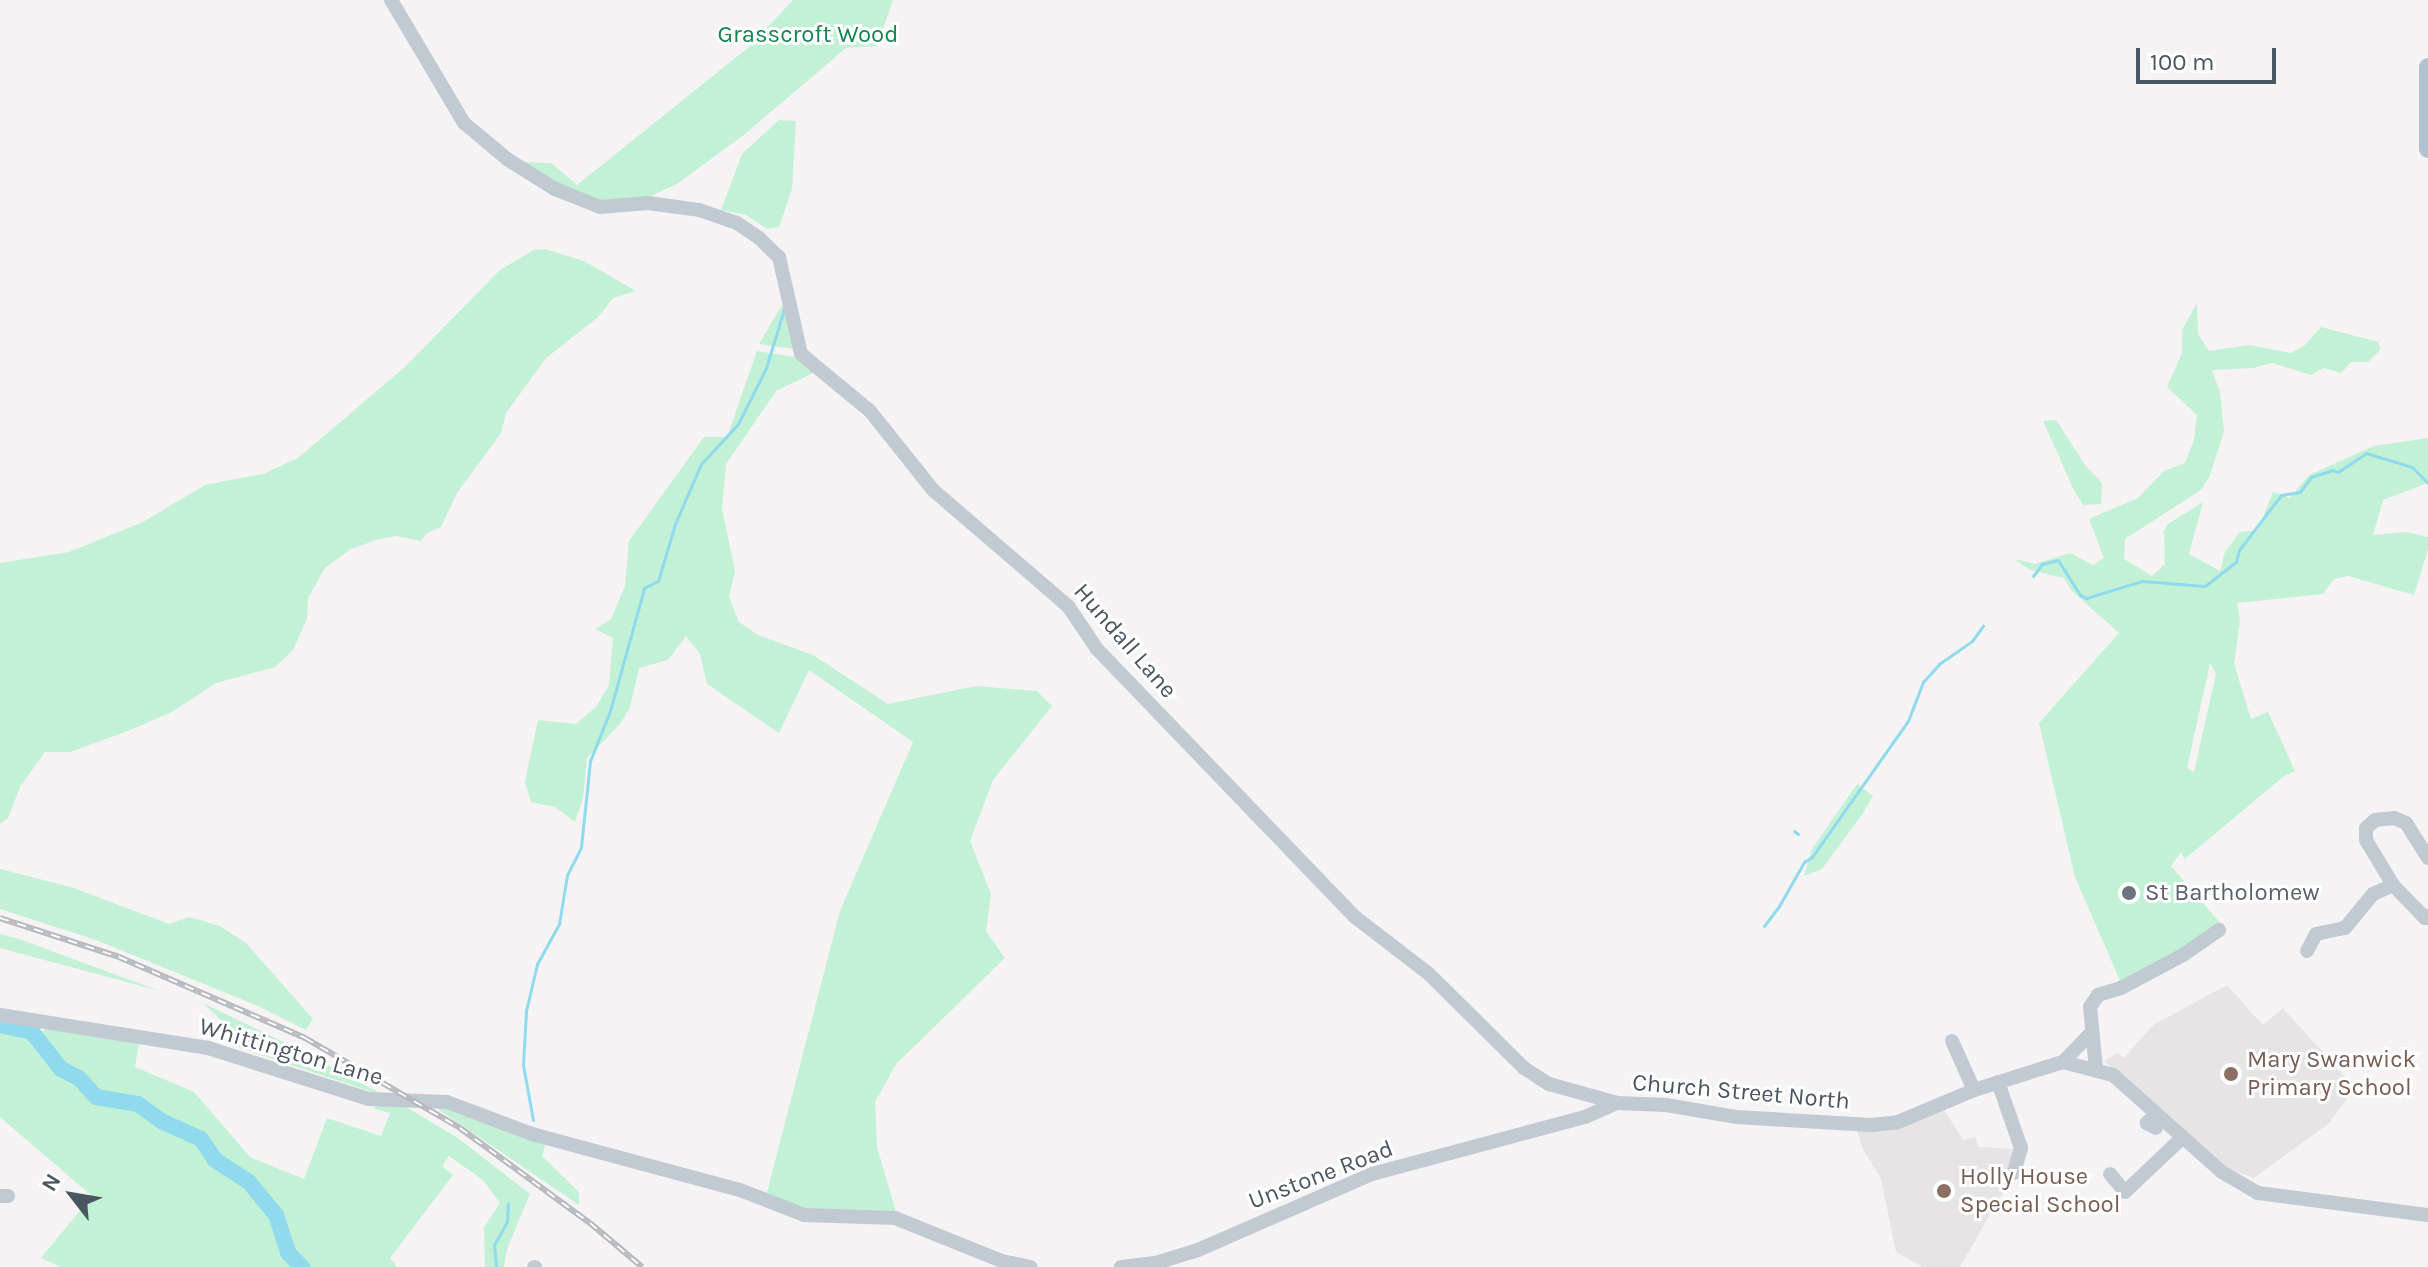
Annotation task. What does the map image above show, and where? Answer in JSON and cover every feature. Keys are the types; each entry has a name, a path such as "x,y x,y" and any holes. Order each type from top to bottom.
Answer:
{"main road":[{"path":"2428,67 2428,147"}],"street":[{"name":"Hundall Lane","path":"391,0 464,123 507,159 555,189 600,207 648,203 699,210 737,223 759,238 779,257 801,354 870,411 933,490 1068,606 1097,649 1355,917 1429,974 1524,1068 1549,1084 1617,1103"},
{"path":"2428,858 2406,823 2394,818 2375,820 2366,828 2366,840 2393,885 2425,918 2428,916"},
{"path":"2307,951 2316,934 2345,928 2373,894 2393,885"},
{"path":"2096,1069 2090,1034 2090,1007 2098,995 2121,988 2183,955 2219,930"},
{"name":"Whittington Lane","path":"0,1015 208,1048 369,1099 447,1102 532,1134 740,1190 804,1215 895,1218 1002,1261 1030,1267"},
{"path":"2063,1062 2090,1034"},
{"path":"1952,1041 1974,1090"},
{"name":"Church Street North","path":"1617,1103 1666,1105 1736,1117 1871,1125 1898,1122 1974,1090 2063,1062 2113,1075 2156,1121 2182,1138 2232,1180 2258,1193 2428,1215"},
{"path":"1998,1082 2021,1148 2014,1173"},
{"name":"Unstone Road","path":"1121,1267 1159,1262 1198,1250 1372,1174 1585,1117 1617,1103"},
{"path":"2110,1174 2125,1192 2182,1138"}],"shaded area":[{"name":"Mary Swanwick Primary School","path":"2227,985 2263,1025 2283,1008 2355,1088 2328,1124 2254,1178 2230,1169 2194,1141 2104,1061 2117,1053 2124,1058 2153,1025"},
{"name":"Holly House Special School","path":"1943,1108 1963,1140 1975,1137 1979,1147 2013,1149 2010,1180 1960,1267 1923,1267 1896,1252 1881,1179 1862,1147 1856,1128"}],"green space":[{"name":"Grasscroft Wood","path":"793,0 893,0 877,46 846,48 745,134 677,184 646,198 604,202 565,190 522,162 551,163 577,185 749,47"},
{"path":"779,120 796,121 792,189 779,227 767,229 746,215 721,210 742,154"},
{"path":"545,249 584,261 636,291 613,298 598,317 546,358 506,413 501,433 457,493 441,527 427,533 421,541 396,536 379,539 351,549 325,568 308,598 307,619 293,650 275,667 216,683 172,712 128,731 70,752 45,752 20,787 8,818 0,824 0,563 69,552 143,522 205,485 263,474 298,458 405,367 500,270 534,250"},
{"path":"785,300 795,349 759,344"},
{"path":"2197,303 2198,334 2209,351 2249,345 2291,353 2304,346 2321,327 2378,342 2380,350 2368,362 2351,362 2341,373 2324,368 2311,375 2272,363 2253,368 2212,370 2220,392 2224,432 2210,475 2201,490 2125,539 2124,559 2152,576 2165,564 2164,531 2168,524 2203,502 2189,554 2220,571 2225,552 2240,532 2258,530 2273,492 2290,498 2309,475 2374,446 2428,438 2428,483 2383,500 2373,535 2406,532 2428,537 2428,549 2414,595 2348,576 2334,579 2323,594 2237,603 2240,621 2234,664 2251,719 2268,712 2295,771 2283,777 2185,859 2181,852 2171,866 2221,924 2185,949 2121,983 2075,877 2039,723 2119,633 2071,590 2064,578 2030,570 2014,559 2035,564 2070,553 2093,565 2104,558 2089,519 2138,498 2164,471 2185,463 2194,440 2197,415 2167,387 2182,353 2182,330","holes":["2210,663 2216,674 2194,772 2187,768"]},
{"path":"757,351 794,357 813,373 776,391 726,464 722,509 735,571 729,597 739,622 758,635 813,655 888,704 976,686 1037,691 1052,706 993,780 970,841 991,894 986,931 1005,958 896,1064 875,1102 877,1147 896,1212 813,1212 766,1196 840,911 913,742 809,670 779,733 707,684 700,654 686,636 668,660 639,668 630,707 621,723 587,758 583,798 575,822 555,807 531,802 525,782 538,720 576,724 596,707 609,685 613,638 595,629 611,619 625,586 629,541 704,437 727,437"},
{"path":"2056,420 2085,465 2102,483 2101,504 2083,505 2073,488 2043,421"},
{"path":"1857,784 1873,796 1822,869 1804,876 1812,849"},
{"path":"0,869 74,888 169,924 189,917 220,926 246,943 313,1019 306,1030 258,1006 96,940 0,909"},
{"path":"0,934 19,939 160,991 0,948"},
{"path":"203,1003 387,1097 232,1045 227,1026"},
{"path":"0,1027 37,1035 47,1028 139,1043 135,1067 194,1092 250,1157 304,1179 327,1118 381,1136 390,1113 375,1109 375,1103 404,1106 458,1138 530,1194 507,1249 504,1267 485,1267 484,1227 500,1203 483,1180 449,1156 442,1166 453,1175 390,1258 397,1267 61,1267 41,1258 92,1196 0,1117"},
{"path":"432,1105 457,1110 546,1143 542,1156 579,1192 579,1205"}],"waterway":[{"path":"533,1120 523,1065 526,1011 537,964 559,924 567,875 581,847 590,761 610,711 644,588 658,581 675,524 701,464 738,424 766,368 784,309"},
{"path":"2033,576 2042,564 2058,560 2080,595 2086,598 2142,581 2205,586 2236,562 2239,550 2281,495 2300,492 2311,477 2332,470 2338,472 2366,453 2412,467 2428,483"},
{"path":"1764,926 1804,862 1812,857 1908,721 1923,682 1939,664 1972,641 1983,626"},
{"path":"1794,831 1798,834"},
{"path":"0,1025 32,1032 61,1069 79,1078 96,1097 138,1104 161,1121 201,1139 215,1160 249,1182 276,1215 288,1253 302,1267"},
{"path":"496,1267 494,1245 507,1222 508,1203"}],"railway":[{"path":"0,918 119,957 305,1038 460,1128 590,1223 642,1267"}],"place":[{"name":"St Bartholomew","path":"2129,893"},
{"name":"Mary Swanwick Primary School","path":"2231,1074"},
{"name":"Holly House Special School","path":"1944,1191"}]}
